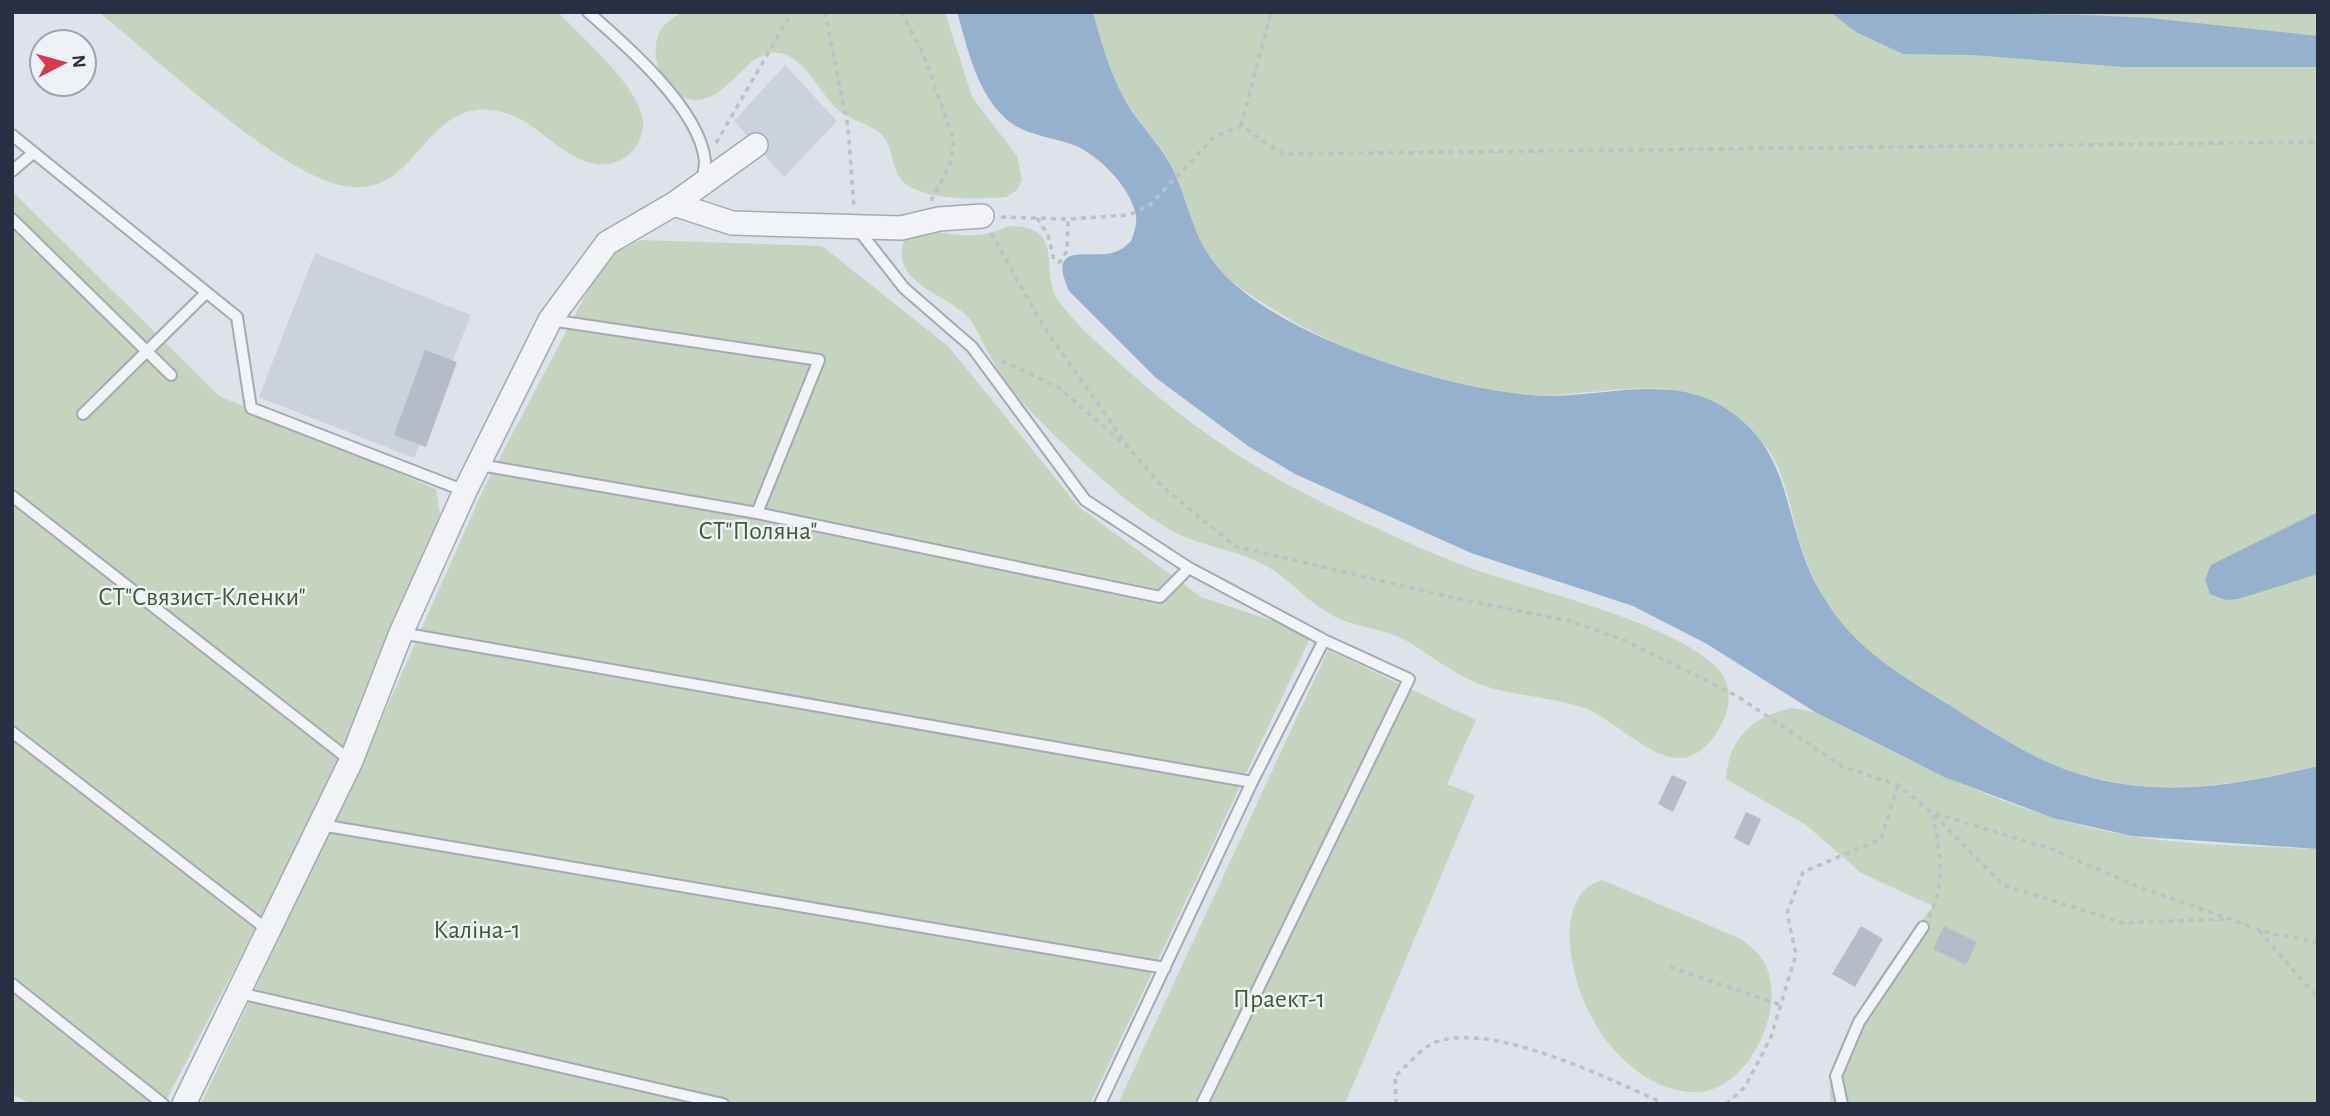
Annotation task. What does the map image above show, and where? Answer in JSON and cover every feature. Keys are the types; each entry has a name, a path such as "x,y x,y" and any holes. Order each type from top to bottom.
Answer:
{"street":[{"path":"184,1104 351,761 401,633 465,491 550,320 607,243 701,187 756,145"},
{"path":"674,204 732,223 912,227 939,219 982,216"}],"lane":[{"path":"588,12 638,54 686,115 701,147 705,163 701,187"},
{"path":"12,135 32,154 237,317 251,408 465,491"},
{"path":"12,171 32,154"},
{"path":"12,219 171,374"},
{"path":"855,226 904,288 971,347 1085,500 1189,568 1324,640 1409,679 1202,1104"},
{"path":"83,414 206,293"},
{"path":"550,320 819,360 757,513"},
{"path":"480,465 757,513 1160,597 1189,568"},
{"path":"12,496 351,761"},
{"path":"401,633 1252,782"},
{"path":"1100,1104 1252,782 1324,640"},
{"path":"12,732 269,931"},
{"path":"321,825 1165,968"},
{"path":"1842,1104 1836,1076 1858,1022 1923,927"},
{"path":"12,984 163,1104"},
{"path":"239,993 723,1104"}],"path":[{"path":"705,163 792,12"},
{"path":"825,12 848,127 855,226"},
{"path":"901,12 922,51 954,140 950,165 941,184 912,227"},
{"path":"1241,125 1270,12"},
{"path":"1241,125 1283,154 2318,142"},
{"path":"982,216 1068,219 1119,217 1149,206 1214,137 1241,125"},
{"path":"982,216 1044,327 1131,451 1164,488 1235,546 1449,597 1570,621 1626,641 1737,696 1843,768 1898,785 1933,813 2003,885 2123,923 2228,919"},
{"path":"1037,218 1048,235 1054,260 1060,262 1067,251 1068,219"},
{"path":"971,347 1058,387 1131,451"},
{"path":"1726,1104 1745,1087 1771,1037 1796,954 1787,913 1803,872 1881,839 1898,785"},
{"path":"1933,813 2052,849 2136,886 2228,919 2258,929 2318,942"},
{"path":"1923,927 1938,900 1941,863 1933,813"},
{"path":"2258,929 2318,998"},
{"path":"1670,967 1780,1004"},
{"path":"1396,1104 1395,1076 1435,1042 1470,1039 1504,1040 1665,1104"}],"shaded area":[{"path":"785,65 837,121 784,177 734,121"},
{"path":"315,253 471,315 414,458 259,397"}],"green space":[{"path":"99,12 558,12 624,83 642,114 642,133 634,149 624,158 609,164 594,164 567,152 516,117 493,110 470,111 452,119 438,130 399,171 384,181 366,187 344,186 317,177 252,138"},
{"path":"683,12 945,12 972,97 1017,156 1022,180 1016,191 1006,197 994,198 934,195 908,186 897,173 882,135 839,110 800,64 786,55 774,53 762,56 709,97 697,100 676,94 662,77 656,43 661,29"},
{"path":"1093,12 2318,12 2318,766 2229,783 2169,787 2109,782 2060,767 2024,751 1907,680 1877,659 1850,635 1828,606 1812,574 1774,458 1763,443 1706,405 1675,390 1657,388 1529,395 1461,385 1362,355 1271,308 1231,281 1210,257 1196,230 1169,161 1135,116 1118,86"},
{"name":"СТ\"Связист-Кленки\"","path":"12,191 219,396 436,489 440,514 340,767 164,1104 31,1104 12,1094"},
{"path":"1008,226 1027,228 1039,234 1048,253 1053,291 1066,311 1093,339 1172,408 1262,470 1327,505 1434,554 1610,612 1678,641 1704,657 1722,674 1729,691 1725,715 1714,737 1691,756 1665,756 1587,709 1482,685 1462,676 1397,636 1330,614 1268,567 1185,537 1128,501 1071,451 1019,398 1001,375 966,315 920,285 904,266 902,253 905,238 931,232 978,235"},
{"path":"641,240 822,246 948,346 1079,507 1201,597 1312,634 1090,1104 201,1104 374,736 484,488 606,256"},
{"name":"Праект-1","path":"1328,650 1476,720 1447,784 1475,795 1345,1104 1118,1104"},
{"path":"1792,708 1815,712 1968,787 2048,816 2089,827 2178,842 2318,849 2318,1104 1831,1104 1831,1081 1849,1028 1883,973 1933,906 1861,873 1806,825 1726,779 1732,752 1745,732 1766,717"},
{"path":"1602,880 1739,938 1757,953 1765,964 1772,997 1764,1033 1745,1065 1718,1087 1689,1092 1661,1085 1625,1061 1597,1027 1579,988 1573,966 1570,925 1579,897 1593,884"}],"water":[{"path":"957,12 1093,12 1118,87 1131,110 1169,162 1202,244 1210,257 1220,270 1247,294 1281,317 1364,355 1452,382 1530,395 1554,396 1626,390 1675,390 1698,395 1720,405 1744,423 1762,442 1774,464 1805,559 1828,605 1856,638 1905,678 2026,752 2061,768 2108,782 2138,786 2199,786 2259,779 2318,766 2318,849 2132,836 2053,818 1944,777 1815,712 1707,644 1633,606 1471,553 1295,474 1248,446 1156,378 1069,291 1064,277 1065,260 1070,256 1110,253 1126,246 1131,241 1136,226 1133,204 1121,183 1084,150 1020,128 1005,118 987,95 974,69"},
{"path":"1830,12 2150,18 2318,36 2318,67 2124,67 1973,55 1903,54 1856,32"},
{"path":"2318,512 2318,574 2238,599 2226,600 2210,594 2205,579 2211,565"}],"building":[{"path":"425,350 457,362 426,447 394,435"},
{"path":"1672,775 1687,782 1673,812 1658,804"},
{"path":"1746,812 1761,819 1749,846 1734,838"},
{"path":"1861,926 1883,939 1855,987 1832,974"},
{"path":"1944,926 1977,942 1966,965 1933,949"}],"park label":[{"name":"СТ\"Поляна\"","path":"758,530"},
{"name":"Каліна-1","path":"477,929"}]}
